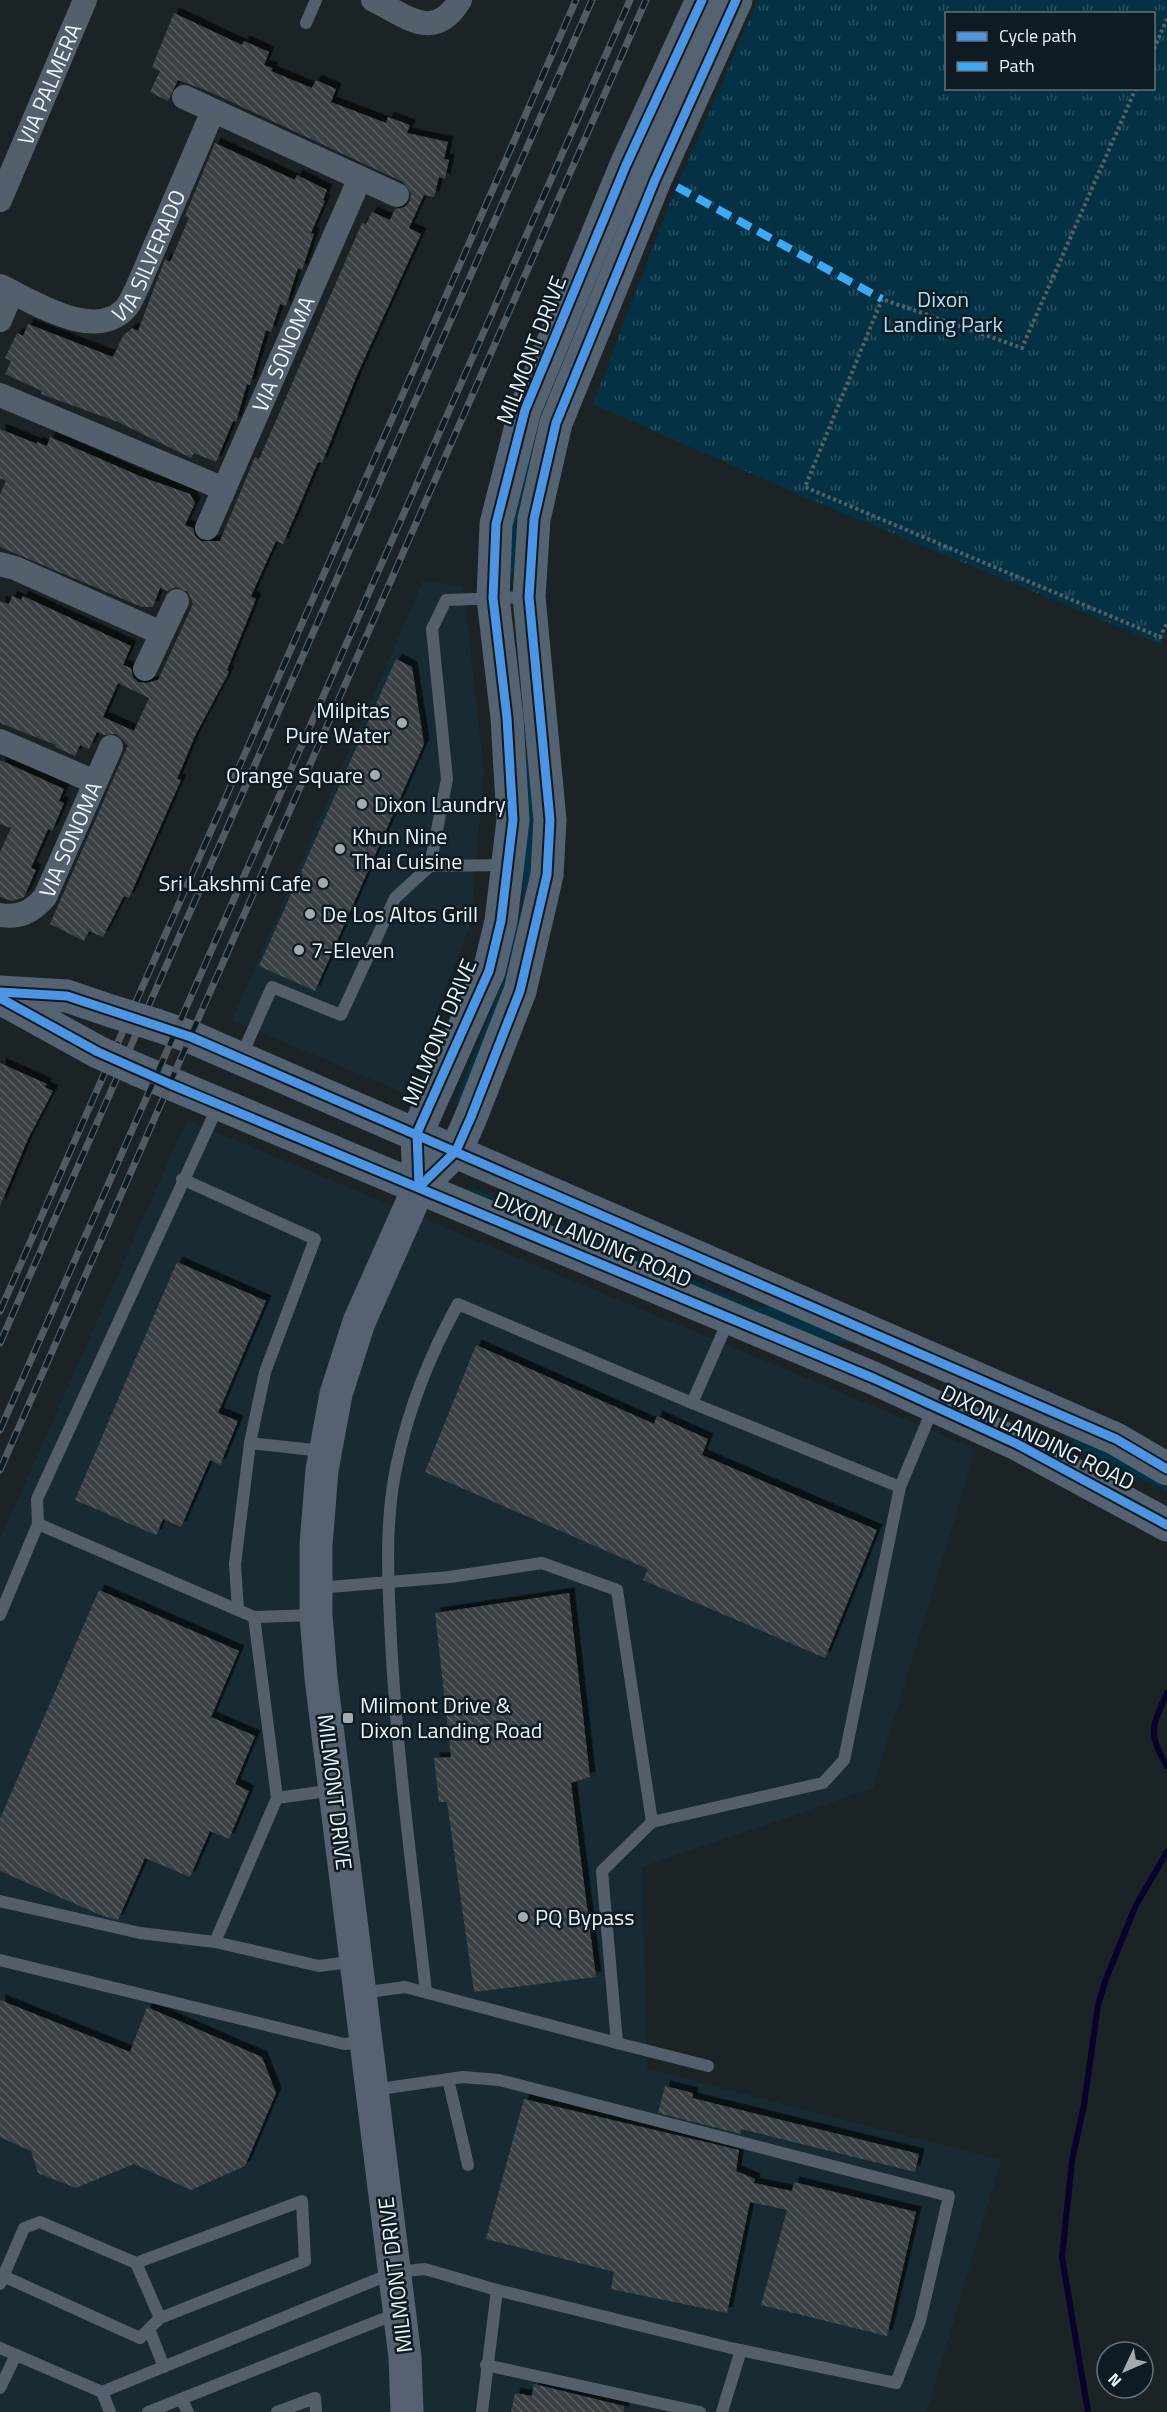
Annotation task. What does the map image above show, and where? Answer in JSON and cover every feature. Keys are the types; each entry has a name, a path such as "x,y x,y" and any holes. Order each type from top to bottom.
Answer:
{"street":[{"name":"VIA PALMERA","path":"0,200 85,0"},
{"path":"373,0 423,24 437,24 450,14 460,0"},
{"name":"MILMONT DRIVE","path":"418,1187 417,1133 489,971 501,921 508,865 513,820 507,718 493,598 496,524 525,410 626,165 702,0"},
{"name":"MILMONT DRIVE","path":"407,2412 405,2357 335,1789 316,1601 316,1545 326,1452 336,1394 359,1322 418,1187 456,1151 520,991 547,875 550,820 529,597 534,519 556,423 655,180 736,0"},
{"path":"184,97 397,195"},
{"name":"VIA SILVERADO","path":"6,289 80,323 103,321 125,309 137,288 213,111"},
{"name":"VIA SONOMA","path":"207,528 360,178"},
{"path":"0,320 6,289"},
{"path":"0,395 224,489"},
{"path":"0,564 15,568 161,633"},
{"path":"145,669 177,601"},
{"path":"0,741 95,782"},
{"name":"VIA SONOMA","path":"7,916 33,910 45,897 111,747"},
{"name":"DIXON LANDING ROAD","path":"0,992 66,996 156,1025 240,1058 417,1133 1106,1435 1167,1469"},
{"name":"DIXON LANDING ROAD","path":"0,998 98,1052 138,1070 873,1378 1017,1444 1167,1525"}],"lane":[{"path":"306,23 316,0"},
{"path":"240,1058 272,987 341,1015 395,898 430,866 447,779 432,629 446,600 529,597"},
{"path":"430,866 508,865"},
{"path":"0,1615 38,1524 38,1499 182,1179 219,1104"},
{"path":"182,1179 315,1239 265,1372 250,1443 235,1564 238,1610"},
{"path":"426,1992 395,1726 388,1582 390,1521 397,1461 408,1419 436,1345 458,1304 692,1404 900,1486"},
{"path":"692,1404 730,1317"},
{"path":"617,2043 602,1871 652,1822 824,1783 844,1760 900,1486 934,1407"},
{"path":"250,1443 326,1452"},
{"path":"38,1524 254,1617 388,1582 450,1577 542,1563 617,1590 652,1822"},
{"path":"215,1942 277,1798 254,1617"},
{"path":"277,1798 335,1789"},
{"path":"0,1901 140,1933 215,1942 320,1966 356,1961"},
{"path":"0,1960 344,2044 366,2041"},
{"path":"360,1993 405,1987 708,2066"},
{"path":"102,2392 395,2272 425,2269 497,2290 741,2350 896,2383 920,2320 949,2196 499,2080 463,2077 372,2090"},
{"path":"448,2079 468,2165"},
{"path":"136,2263 302,2201 305,2261 160,2318 140,2337 2,2280 24,2228 40,2222 136,2263 160,2318"},
{"path":"482,2412 497,2290"},
{"path":"148,2412 400,2313"},
{"path":"149,2329 164,2367"},
{"path":"0,2348 102,2392 110,2412"},
{"path":"722,2412 741,2350"},
{"path":"0,2388 16,2355"},
{"path":"486,2365 700,2412"},
{"path":"277,2412 315,2398 316,2412"},
{"path":"181,2399 188,2412"}],"path":[{"path":"1155,47 1167,19"},
{"path":"1135,90 1022,348 882,299 805,487 1160,637 1167,624"}],"shaded area":[{"path":"423,581 463,586 484,771 471,923 404,1093 232,1020"},
{"path":"187,1120 976,1449 873,1788 642,1867 647,2069 1001,2160 927,2412 0,2412 0,1539"}],"green space":[{"name":"Dixon Landing Park","path":"758,0 1167,0 1167,629 1160,644 795,493 593,404 671,200"},
{"path":"532,436 536,443 515,572 509,576 504,534"},
{"path":"523,749 528,760 533,793 534,827 528,896 512,963 501,995 464,1093 453,1108 502,984 523,901 524,880 520,858"},
{"path":"471,1187 754,1306 788,1309 856,1343 825,1340 467,1189"},
{"path":"1053,1425 1121,1460 1167,1488 1167,1491 1092,1459"}],"building":[{"path":"174,13 242,45 244,41 269,52 264,65 273,68 271,71 312,88 316,80 336,89 331,102 386,123 388,117 410,125 407,133 448,142 444,159 449,160 445,179 439,177 434,197 424,195 409,228 421,234 357,375 322,463 318,462 283,544 276,541 251,596 256,599 227,670 229,672 195,736 177,779 181,780 129,898 124,896 103,937 89,931 84,941 50,924 128,745 116,734 104,735 97,732 89,749 80,745 75,756 55,747 56,745 0,723 0,601 9,604 12,596 21,600 23,596 131,646 123,665 131,668 133,677 138,682 146,683 158,680 193,604 188,592 176,587 167,591 160,588 153,607 142,607 0,547 0,494 6,481 0,478 0,429 47,446 50,437 142,477 190,494 195,503 185,525 193,528 195,536 201,541 220,541 255,457 259,459 362,223 366,224 372,212 390,220 395,209 405,207 410,201 411,194 403,182 208,91 178,80 168,101 150,92 160,71 152,67","holes":["118,683 149,698 134,731 103,717"]},
{"path":"215,143 295,180 297,175 327,190 323,200 325,201 311,233 314,234 302,270 298,268 286,306 280,304 271,332 266,330 250,385 247,384 236,422 233,421 216,462 194,453 191,458 118,422 41,394 42,391 5,374 11,361 5,358 17,333 23,336 28,324 113,357 123,336 132,328 138,331 165,259 170,262 189,218 185,216"},
{"path":"396,659 412,667 424,744 315,991 259,966"},
{"path":"0,760 64,789 59,801 64,803 52,831 48,829 31,868 36,870 24,897 12,901 0,897 0,852 11,828 0,824"},
{"path":"0,1063 47,1084 45,1087 53,1091 28,1139 0,1206"},
{"path":"177,1262 266,1301 218,1413 238,1421 220,1465 210,1460 181,1527 163,1519 156,1535 75,1500"},
{"path":"476,1345 654,1424 657,1416 708,1439 702,1455 877,1530 825,1658 643,1580 648,1569 425,1472"},
{"path":"99,1590 239,1651 211,1717 255,1736 235,1784 249,1791 229,1839 210,1831 190,1877 145,1858 118,1920 103,1916 0,1871 0,1819"},
{"path":"569,1593 590,1777 571,1783 596,1977 474,1992 447,1802 439,1802 434,1758 451,1757 435,1613"},
{"path":"0,2000 130,2052 147,2007 262,2057 276,2093 245,2166 191,2190 134,2164 76,2188 38,2173 31,2151 0,2137"},
{"path":"665,2086 693,2093 692,2098 919,2154 915,2172 741,2129 741,2134 658,2113"},
{"path":"524,2099 739,2150 736,2171 755,2179 754,2183 792,2191 794,2182 916,2212 887,2336 761,2305 787,2210 750,2202 727,2313 611,2289 614,2272 486,2239"},
{"path":"534,2384 624,2406 624,2412 511,2412 515,2393 532,2396"}],"waterway":[{"path":"1167,1693 1154,1730 1156,1745 1167,1766"},
{"path":"1088,2412 1062,2257 1072,2160 1084,2105 1098,2005 1106,1979 1136,1905 1167,1852"}],"railway":[{"path":"0,1311 576,0"},
{"path":"0,1343 592,0"},
{"path":"0,1430 630,0"},
{"path":"0,1470 646,0"}],"marked path":[{"path":"677,187 882,299"}],"cycle path":[{"path":"419,1187 417,1133 489,971 501,921 513,820 507,718 493,598 496,524 525,410 626,165 702,0"},
{"path":"419,1187 456,1151 471,1117 520,991 547,875 550,820 529,597 534,519 556,423 655,180 736,0"},
{"path":"0,992 67,996 191,1037 1116,1439 1167,1469"},
{"path":"0,998 98,1052 170,1084 873,1378 1017,1444 1167,1525"}],"place":[{"name":"Milpitas Pure Water","path":"402,723"},
{"name":"Orange Square","path":"375,775"},
{"name":"Dixon Laundry","path":"362,804"},
{"name":"Khun Nine Thai Cuisine","path":"340,849"},
{"name":"Sri Lakshmi Cafe","path":"323,883"},
{"name":"De Los Altos Grill","path":"310,914"},
{"name":"7-Eleven","path":"299,950"},
{"name":"Milmont Drive & Dixon Landing Road","path":"348,1718"},
{"name":"PQ Bypass","path":"523,1917"}]}
